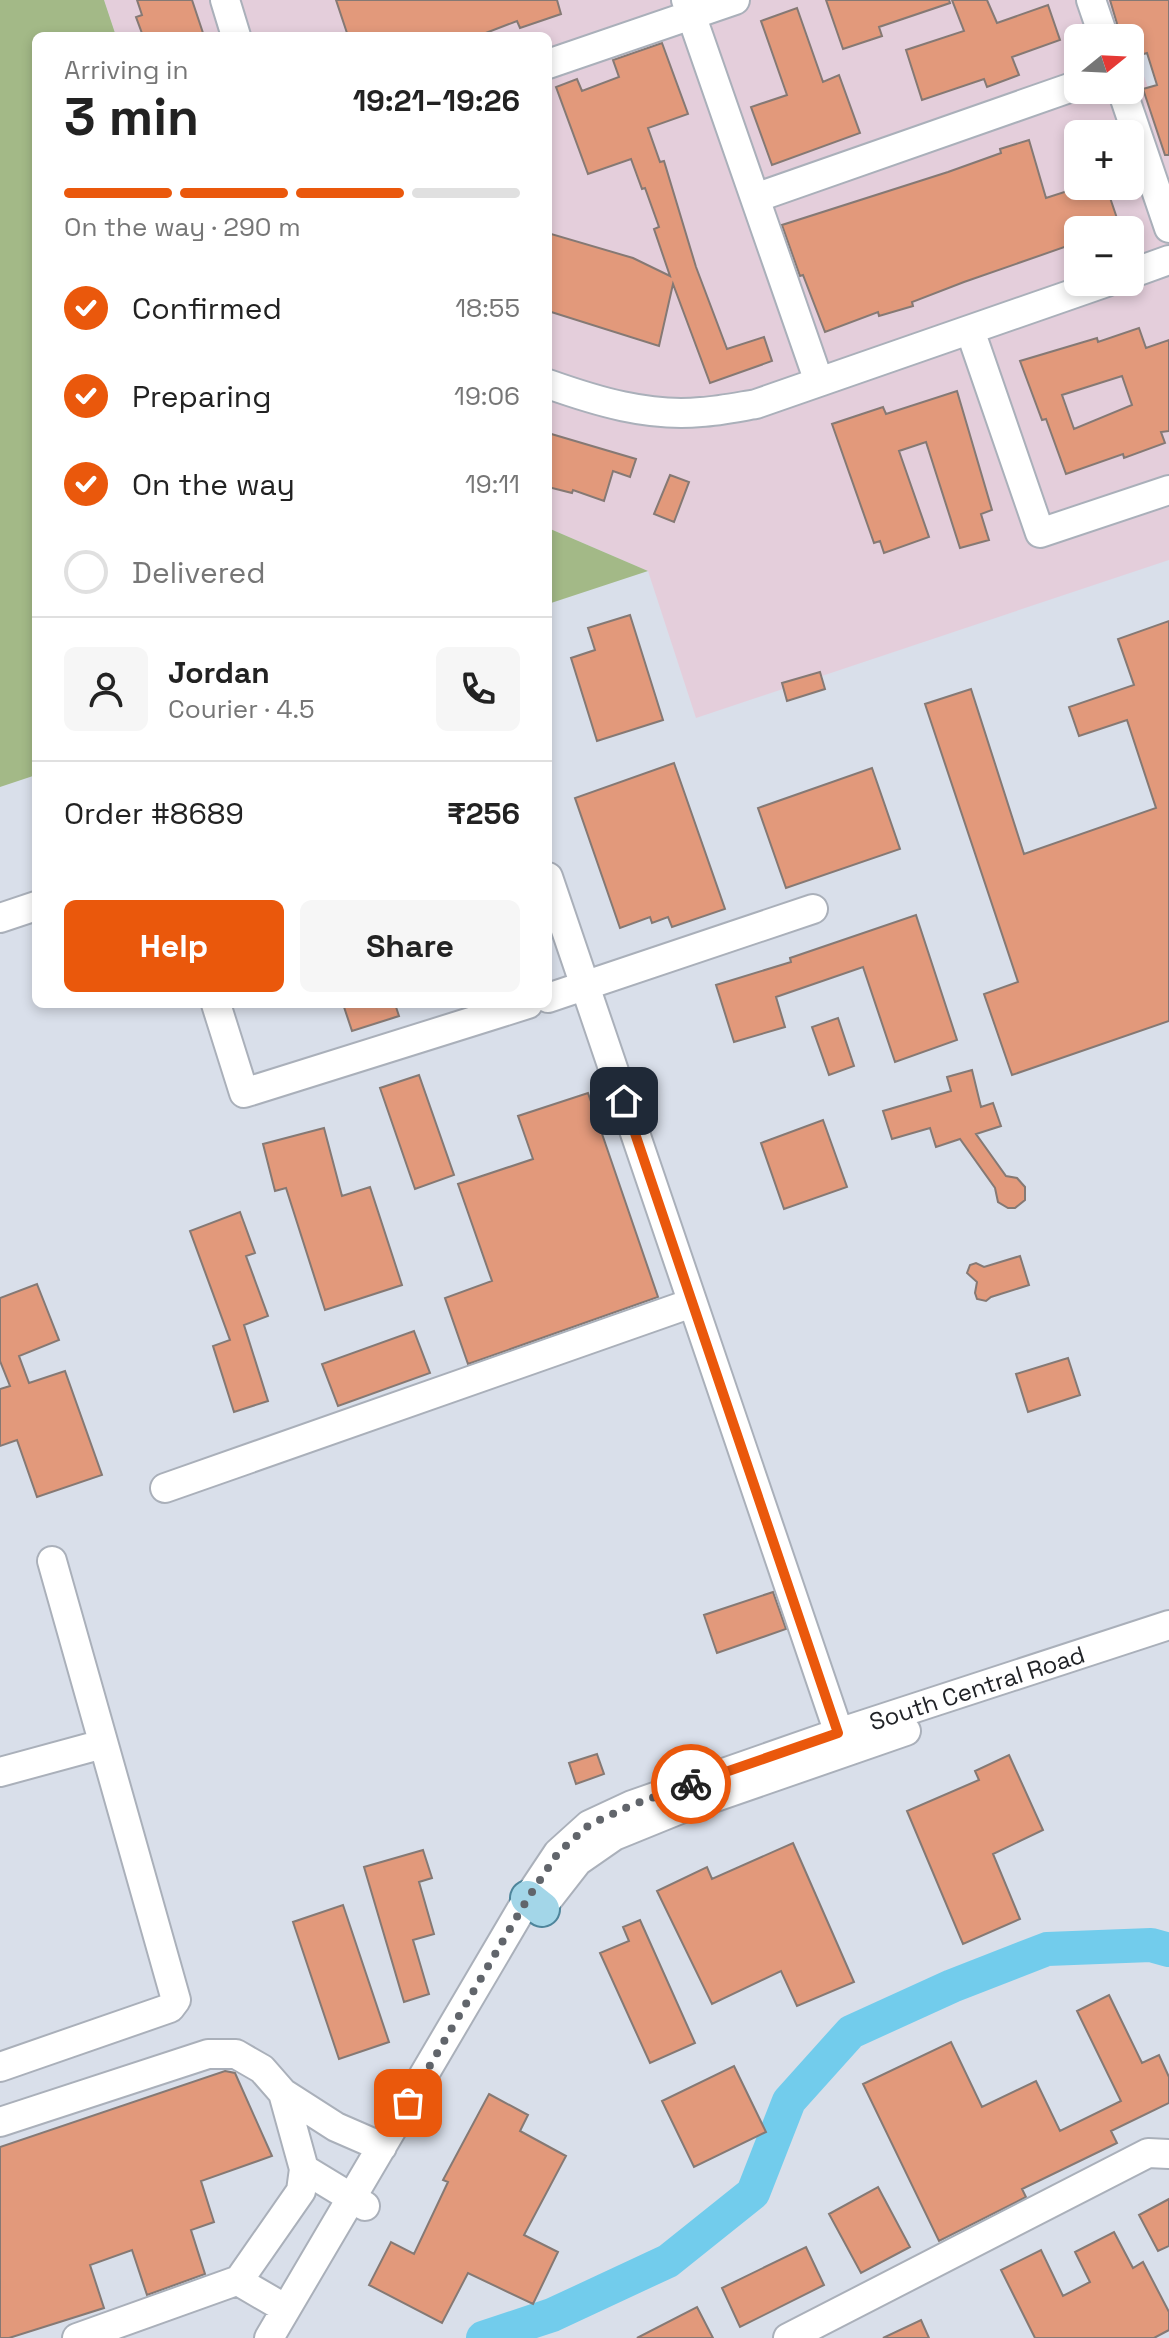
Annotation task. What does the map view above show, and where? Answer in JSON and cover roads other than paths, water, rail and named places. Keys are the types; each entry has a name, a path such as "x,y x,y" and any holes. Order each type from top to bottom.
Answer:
{"street":[{"path":"225,0 235,32"},
{"path":"552,62 689,7 735,0"},
{"path":"1091,0 1099,24"},
{"path":"689,7 819,382"},
{"path":"755,198 1064,90"},
{"path":"1127,104 1169,228"},
{"path":"1144,269 1169,260"},
{"path":"552,385 592,400 653,411 699,413 756,404 1067,296"},
{"path":"970,330 1040,533 1169,490"},
{"path":"552,889 842,1742"},
{"path":"0,918 32,907"},
{"path":"552,997 813,909"},
{"path":"217,1008 244,1093 515,1008"},
{"path":"165,1488 692,1303"},
{"path":"0,2067 170,2008 176,2000 52,1561"},
{"name":"South Central Road","path":"842,1742 1010,1679 1169,1625"},
{"name":"South Central Road","path":"287,2338 359,2202 535,1903 558,1853 589,1825 632,1805 1169,1644"},
{"path":"0,1772 103,1744"},
{"name":"South Central Road","path":"269,2338 359,2202 382,2147 535,1903"},
{"path":"0,2122 208,2054 236,2054 262,2069 283,2093 336,2127 382,2147"},
{"path":"77,2338 238,2281 301,2191 304,2169 283,2093"},
{"path":"788,2338 1148,2153 1169,2154"},
{"path":"304,2169 359,2202"},
{"path":"238,2281 286,2309"}],"waterway":[{"path":"483,2338 552,2315 668,2261 753,2193 789,2101 851,2032 952,1986 1047,1949 1151,1945 1169,1950"}]}
